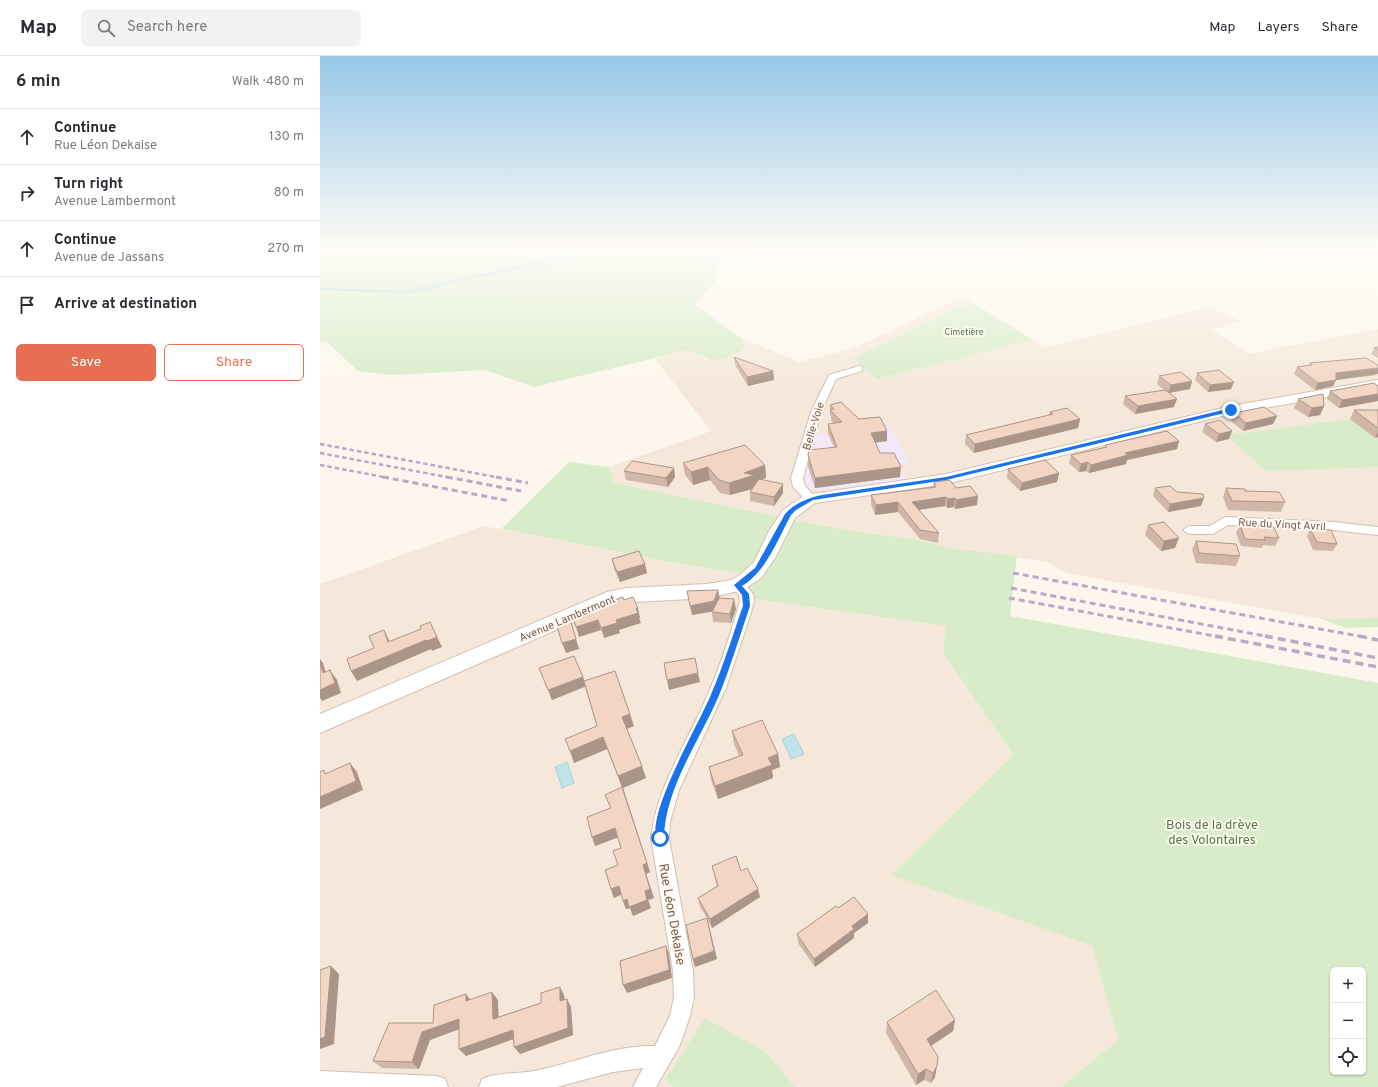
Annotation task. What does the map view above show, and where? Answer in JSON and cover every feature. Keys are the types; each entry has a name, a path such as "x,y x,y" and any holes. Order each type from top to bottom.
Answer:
{"street":[{"name":"Belle-Voie","path":"812,499 799,487 797,478 820,402 832,376 858,368"},
{"path":"812,499 946,478 1231,410 1378,384"},
{"name":"Avenue Lambermont","path":"320,724 614,597 715,590 738,585 747,580 758,569 788,514 802,503 812,499"},
{"name":"Rue du Vingt Avril","path":"1189,530 1213,530 1225,521 1307,524 1378,531"},
{"name":"Rue Léon Dekaise","path":"644,1087 662,1057 680,1016 684,997 683,971 660,838 660,820 667,797 708,710 730,657 747,601 746,594 738,585"},
{"path":"490,1087 533,1081 619,1059 644,1055 662,1057"},
{"path":"320,1082 436,1087"}],"shaded area":[{"path":"962,297 966,297 975,304 958,307 854,357 877,379 1033,340 1044,348 1209,307 1241,321 1212,330 1248,354 1378,329 1378,618 1322,619 1066,573 1047,562 948,548 919,540 841,529 614,483 609,467 711,431 655,359 688,350 707,359 745,347 741,338 799,362 852,349"},
{"path":"881,422 897,437 910,462 899,463 906,480 822,490 811,489 804,484 803,479 814,436"},
{"path":"484,526 675,563 740,573 754,599 946,626 943,654 1013,755 893,875 1092,946 1118,1040 1061,1087 795,1087 766,1052 665,1080 674,1087 320,1087 320,584"}],"green space":[{"path":"320,297 702,297 695,305 741,338 745,347 730,357 724,359 711,359 688,350 534,387 485,370 392,375 358,371 326,341 320,343"},
{"name":"Cimetière","path":"975,304 1033,340 877,379 853,358 958,307"},
{"path":"1353,419 1378,440 1378,467 1266,471 1226,435"},
{"name":"Bois de la drève des Volontaires","path":"569,462 609,467 614,483 840,529 919,540 948,548 1017,556 1010,616 1378,683 1378,1087 1061,1087 1118,1040 1092,946 892,875 1013,755 943,653 946,626 754,599 740,573 675,563 501,529"},
{"path":"1378,618 1378,627 1346,628 1322,619"},
{"path":"705,1018 766,1052 795,1087 674,1087 665,1080"}],"water":[{"path":"794,734 804,754 791,759 782,739"},
{"path":"567,762 574,783 562,788 555,767"}],"building":[{"path":"734,357 773,371 747,377"},
{"path":"1366,358 1378,365 1378,368 1336,373 1336,380 1318,383 1297,367 1312,365 1310,363"},
{"path":"1219,370 1234,382 1210,385 1197,373"},
{"path":"1181,372 1192,381 1171,385 1159,376"},
{"path":"1374,383 1378,386 1378,394 1342,400 1330,391"},
{"path":"1165,390 1177,399 1138,406 1125,396"},
{"path":"1323,394 1324,406 1312,408 1298,399"},
{"path":"841,402 859,419 880,417 887,431 871,433 880,453 894,453 901,467 815,478 808,455 809,450 837,447 828,424 842,422 830,410 834,409 830,405"},
{"path":"1264,407 1277,416 1246,423 1234,413"},
{"path":"1067,408 1080,419 975,444 966,435 1053,414 1050,412"},
{"path":"1354,410 1378,410 1378,428"},
{"path":"1220,420 1232,431 1219,434 1205,424"},
{"path":"1167,431 1179,441 1125,453 1128,455 1091,465 1088,462 1081,464 1071,455 1107,447 1105,445"},
{"path":"745,445 765,465 744,473 755,475 729,483 719,480 708,467 691,472 683,463"},
{"path":"1045,460 1059,473 1022,483 1008,469"},
{"path":"632,461 674,468 666,478 624,471"},
{"path":"759,479 783,484 774,497 750,492"},
{"path":"950,480 956,488 970,486 978,496 956,500 955,498 947,499 946,497 912,502 939,533 920,530 898,502 876,505 871,495 936,487 934,482"},
{"path":"1170,486 1177,492 1203,494 1204,498 1170,504 1155,488"},
{"path":"1226,488 1245,489 1245,491 1279,492 1285,502 1232,501"},
{"path":"1164,522 1179,538 1164,541 1148,525"},
{"path":"1240,525 1273,526 1279,538 1264,537 1265,540 1245,539"},
{"path":"1310,529 1331,530 1337,544 1317,542"},
{"path":"1196,541 1236,544 1240,556 1199,553"},
{"path":"639,551 645,564 617,572 612,559"},
{"path":"718,590 714,601 690,606 687,591"},
{"path":"623,597 624,600 633,597 638,608 636,608 638,613 616,620 617,623 601,628 598,620 576,627 572,615"},
{"path":"719,598 734,599 730,614 712,612"},
{"path":"430,622 437,637 427,641 426,640 351,671 347,659 374,648 369,636 384,630 388,642 421,629 420,626"},
{"path":"571,622 576,639 562,643 557,626"},
{"path":"574,656 583,677 548,690 539,668"},
{"path":"695,658 698,673 667,680 664,663"},
{"path":"320,664 323,673 330,670 335,683 320,690"},
{"path":"615,671 630,714 622,717 642,766 618,776 603,737 570,751 565,739 597,726 584,681"},
{"path":"762,720 778,754 768,758 772,765 715,786 709,767 743,755 732,731"},
{"path":"350,763 356,781 320,797 320,772 324,770 325,774"},
{"path":"622,787 647,863 643,865 650,889 645,891 647,900 629,907 627,899 623,901 619,886 611,889 605,870 618,865 613,851 621,848 615,828 592,837 587,817 611,808 605,795"},
{"path":"736,856 741,871 747,868 758,889 710,919 698,898 718,886 712,866"},
{"path":"854,897 868,914 852,926 854,929 814,959 797,934 836,906 838,908"},
{"path":"707,918 714,951 693,959 686,925"},
{"path":"666,946 669,970 623,985 620,961"},
{"path":"331,966 325,1037 320,1039 320,970"},
{"path":"560,987 560,1001 567,999 568,1028 514,1047 513,1030 459,1049 459,1019 422,1032 412,1062 373,1061 389,1023 433,1023 434,1005 466,994 466,1001 492,992 493,1019 541,1003 541,993"},
{"path":"936,990 955,1020 927,1039 938,1057 937,1066 933,1073 926,1069 918,1074 887,1022"}],"railway":[{"path":"320,444 501,478"},
{"path":"320,453 452,478"},
{"path":"320,465 389,478"},
{"path":"383,477 510,501"},
{"path":"447,477 521,491"},
{"path":"496,477 528,483"},
{"path":"1013,573 1362,637"},
{"path":"1011,588 1270,637"},
{"path":"1009,598 1220,637"},
{"path":"1215,636 1378,667"},
{"path":"1265,636 1378,658"},
{"path":"1362,637 1378,640"}],"route":[{"path":"660,838 660,820 667,797 716,693 730,657 746,606 746,594 738,585 752,576 762,564 788,514 794,508 802,503 822,496 911,484 994,468 1231,410"}]}
